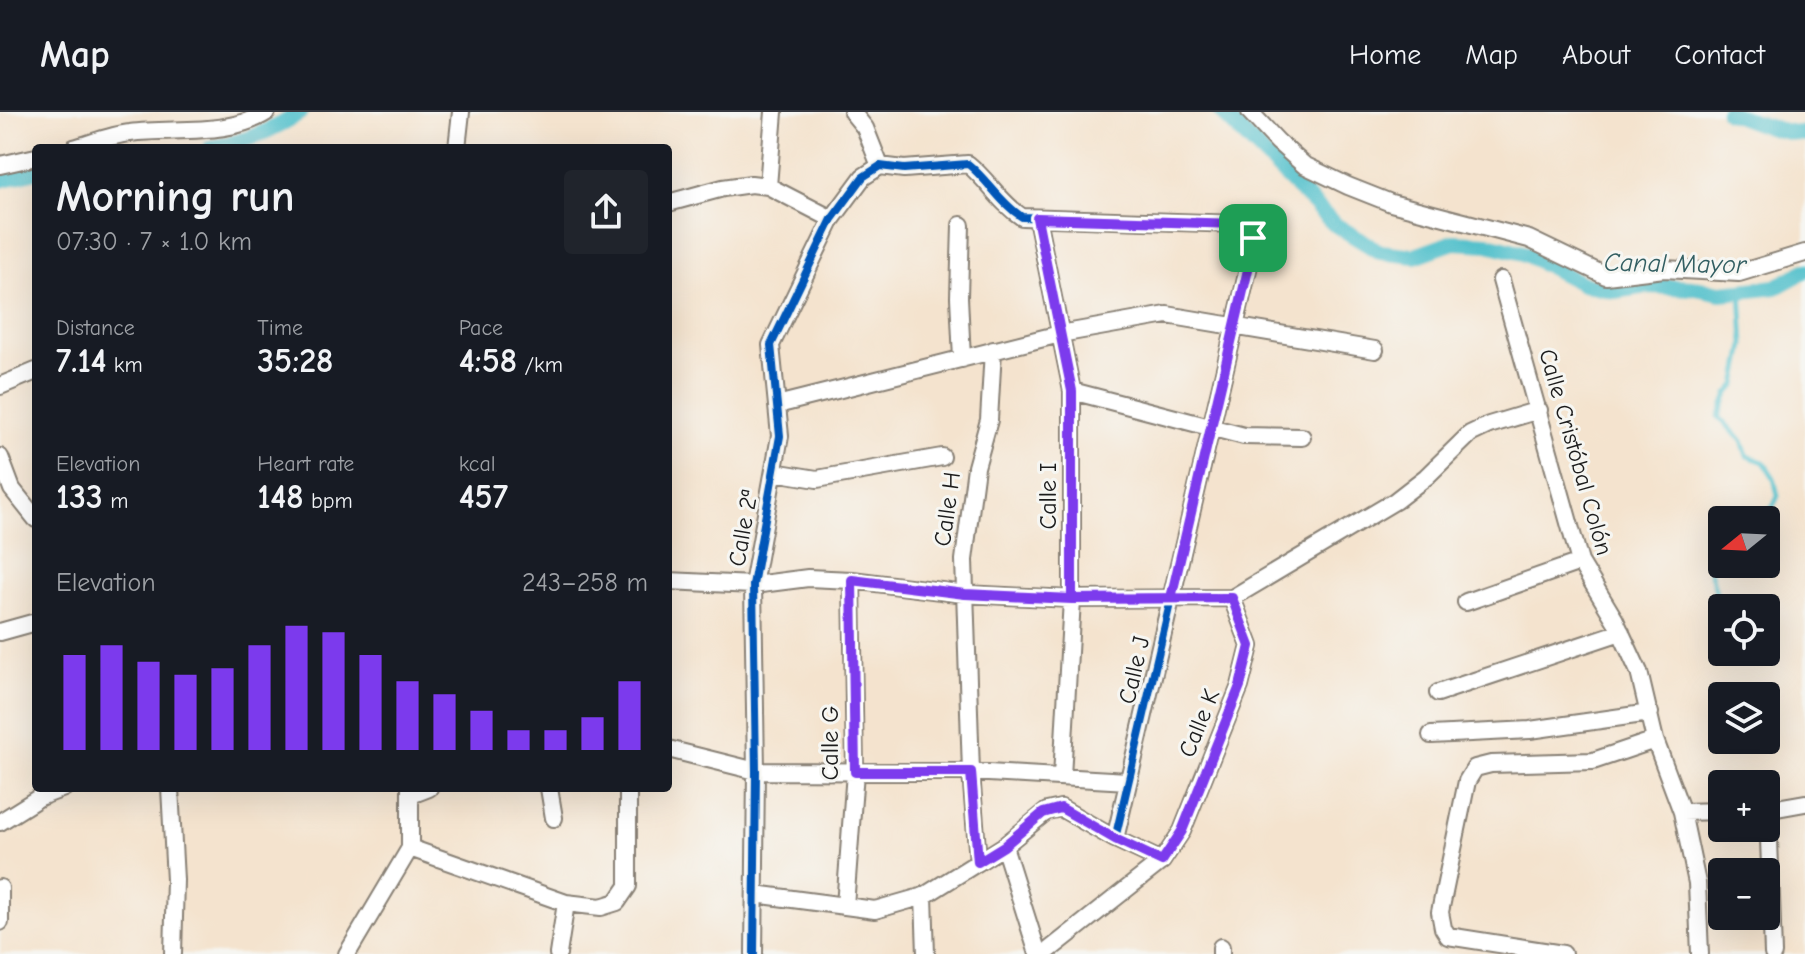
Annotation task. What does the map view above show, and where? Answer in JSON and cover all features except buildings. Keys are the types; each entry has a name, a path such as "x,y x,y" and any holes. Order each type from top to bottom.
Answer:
{"street":[{"path":"88,144 127,133 225,126 267,112"},
{"path":"457,144 461,112"},
{"path":"768,186 774,112"},
{"path":"852,112 865,128 880,166 904,169 968,164 985,177 1008,208 1022,217 1037,218"},
{"path":"1250,112 1304,165 1348,186 1391,203 1529,239 1606,276 1664,269 1739,273 1805,253"},
{"path":"0,165 32,158"},
{"name":"Calle 2ª","path":"754,954 756,771 753,585 780,436 771,345 832,219 863,177 880,166"},
{"path":"672,202 751,184 768,186 832,219"},
{"name":"Calle J","path":"1037,218 1238,224 1249,231 1254,244 1115,839"},
{"name":"Calle I","path":"1037,218 1072,391 1072,599 1062,777"},
{"path":"961,225 959,297 962,359"},
{"name":"Calle Cristóbal Colón","path":"1501,280 1580,562 1621,632 1639,672 1655,740 1682,812 1697,883 1700,954"},
{"path":"777,405 1060,334 1167,315 1375,350"},
{"name":"Calle H","path":"978,862 971,772 964,560 976,467 989,420 993,350"},
{"path":"0,386 32,373"},
{"path":"1072,391 1244,436 1302,437"},
{"path":"672,581 753,585 808,578 852,580 965,594 1072,599 1232,598 1395,501 1426,477 1470,434 1539,410"},
{"path":"0,457 12,489 32,514"},
{"path":"774,472 817,479 942,457"},
{"path":"1466,602 1580,562"},
{"name":"Calle G","path":"845,906 855,772 852,580"},
{"name":"Calle K","path":"1041,954 1162,861 1182,831 1240,686 1250,646 1232,598"},
{"path":"0,632 32,623"},
{"path":"1438,693 1621,632"},
{"path":"1431,735 1530,730 1650,713"},
{"path":"1563,954 1448,936 1443,928 1440,912 1467,781 1475,768 1491,764 1593,761 1655,740"},
{"path":"672,750 756,771 971,772 1128,781"},
{"path":"0,822 53,792"},
{"path":"170,792 175,880 173,954"},
{"path":"347,954 410,848 411,792"},
{"path":"550,792 554,818"},
{"path":"410,848 566,903 601,907 617,902 628,886 628,792"},
{"path":"1780,808 1805,803"},
{"path":"755,894 875,910 924,896 1004,846 1043,813 1061,808 1162,861"},
{"path":"1682,812 1708,811"},
{"path":"1768,842 1773,954"},
{"path":"1004,846 1041,954"},
{"path":"0,888 0,922"},
{"path":"924,896 926,954"},
{"path":"558,954 566,903"}],"waterway":[{"name":"Canal Mayor","path":"230,144 258,135 301,112"},
{"name":"Canal Mayor","path":"1221,112 1334,224 1380,252 1415,256 1454,242 1488,244 1523,253 1583,284 1614,291 1648,286 1695,288 1721,293 1741,291 1776,287 1805,271"},
{"path":"1728,112 1775,129 1805,134"},
{"name":"Canal Mayor","path":"0,180 32,172"},
{"path":"1741,291 1744,345 1736,385 1728,394 1719,417 1742,441 1747,456 1764,462 1774,478 1778,496 1773,506"},
{"path":"1712,578 1716,592"}],"cycle path":[{"path":"754,954 756,771 753,585 780,436 771,345 832,219 863,177 880,166 904,169 968,164 1022,217 1238,224 1247,229 1252,237 1254,244 1115,839"}],"route":[{"path":"1253,238 1213,428 1171,598 1072,599 965,594 852,580 855,772 971,772 978,862 1004,846 1043,813 1061,808 1162,861 1182,831 1240,686 1250,646 1232,598 1072,599 1072,391 1037,218 1238,224 1253,238"}]}
